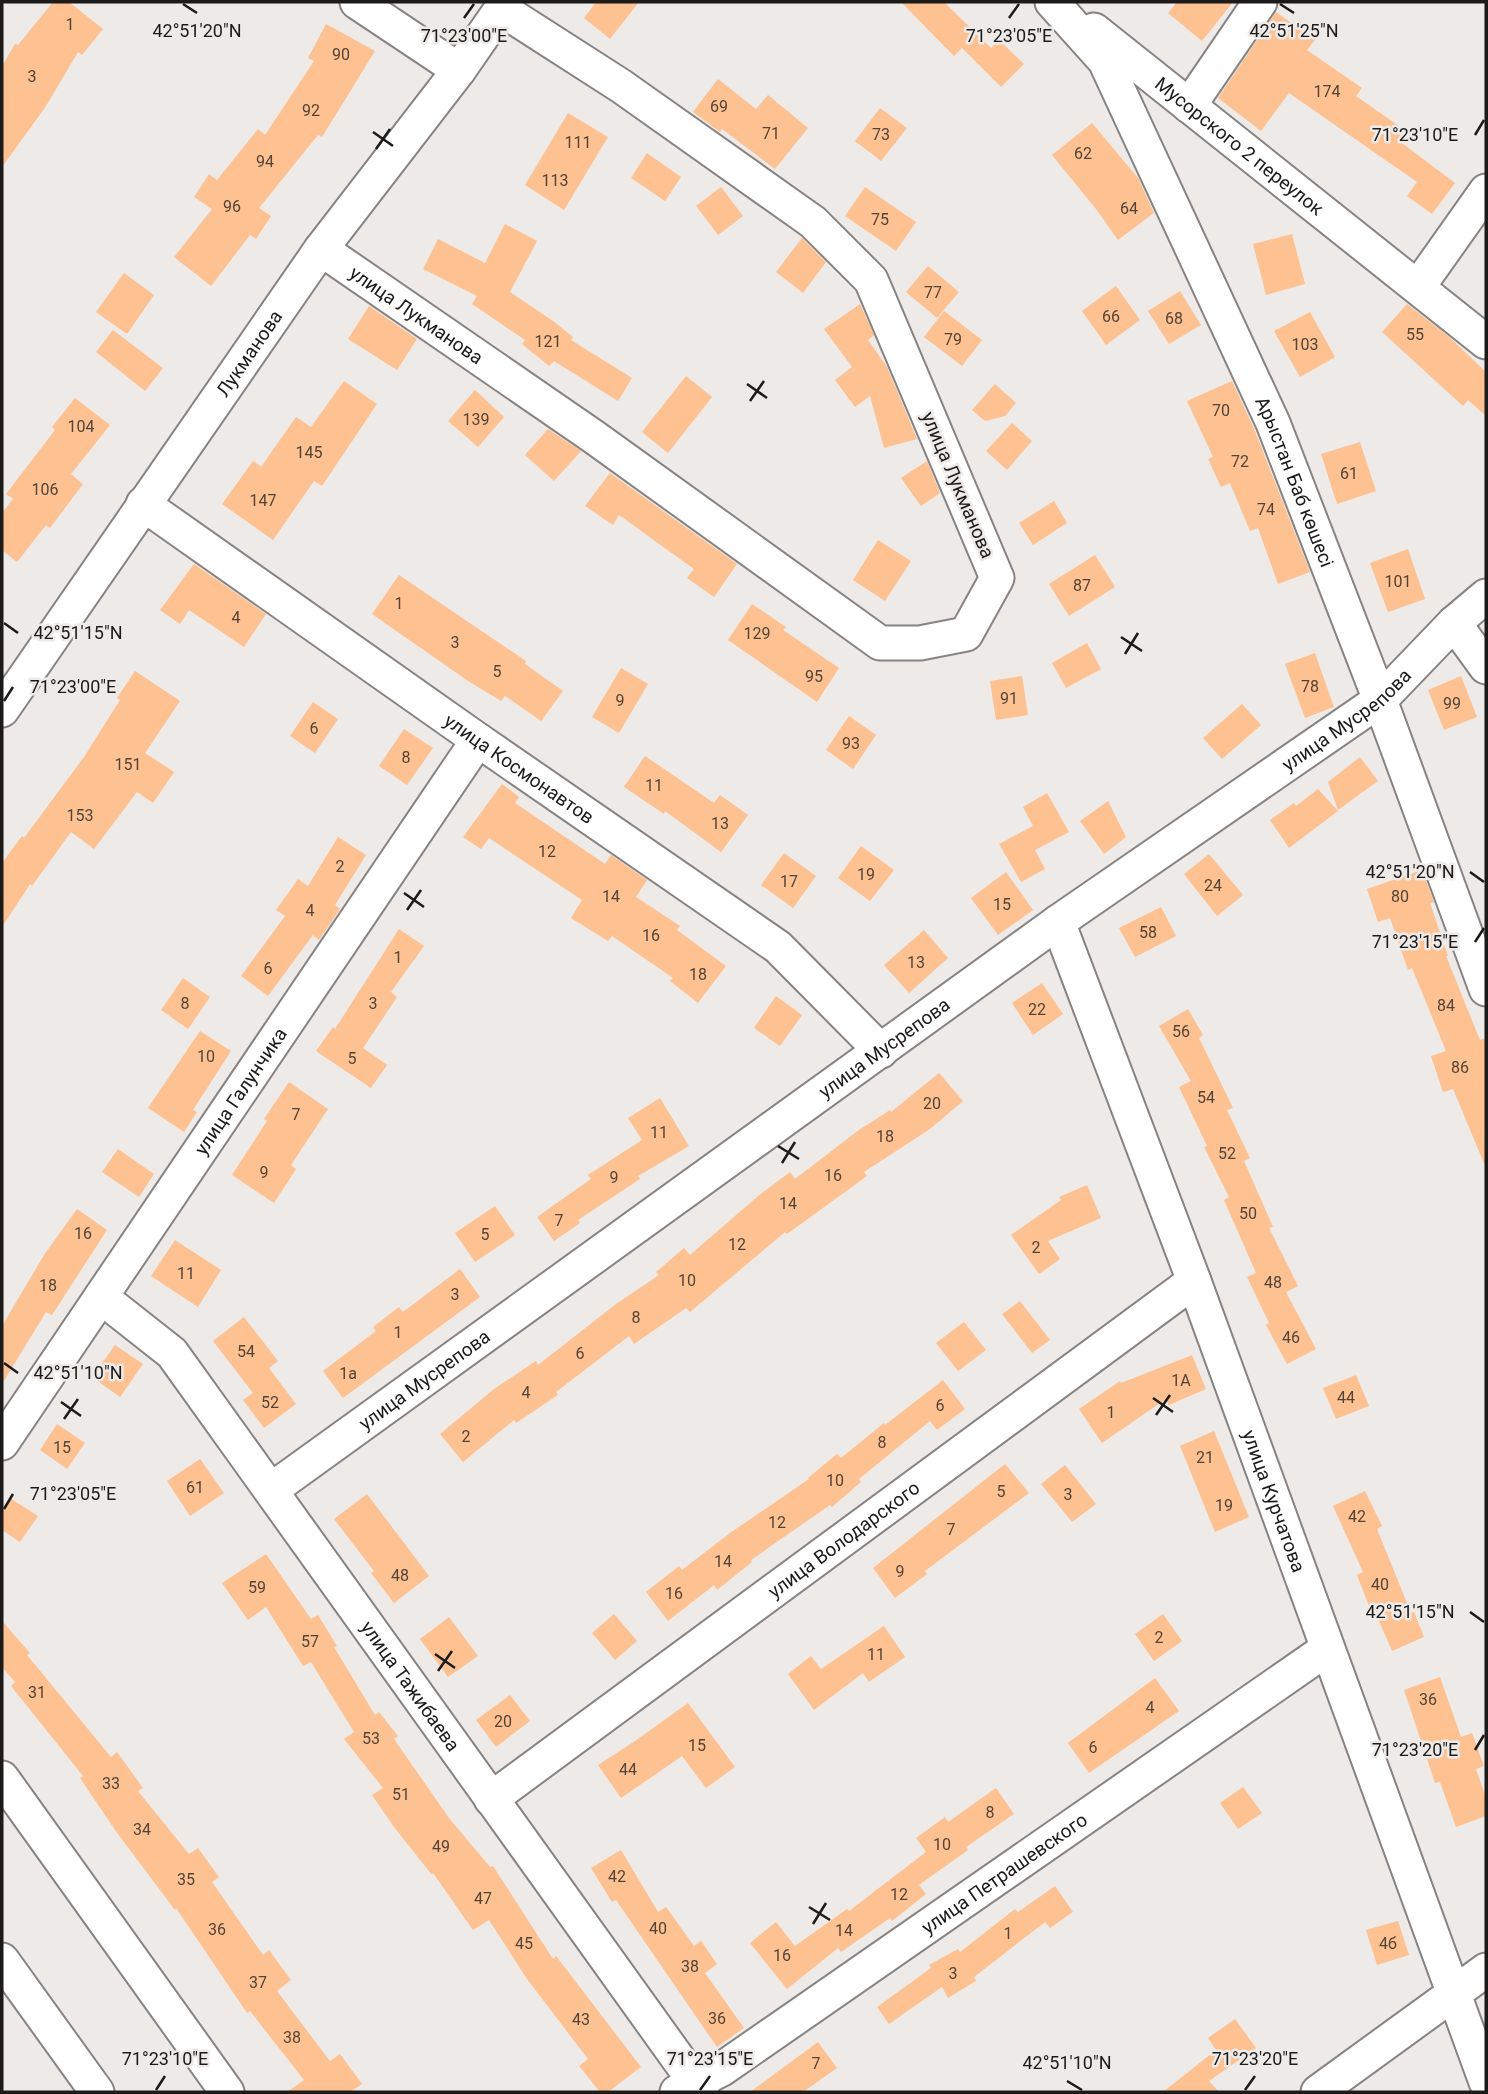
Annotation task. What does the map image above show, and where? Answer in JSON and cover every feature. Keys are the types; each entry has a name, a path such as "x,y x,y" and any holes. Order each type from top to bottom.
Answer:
{"street":[{"path":"358,2 459,70"},
{"name":"Арыстан Баб көшесі","path":"1052,2 1105,61 1111,72 1273,423 1380,700 1486,989"},
{"name":"Мусорского 2 переулок","path":"1060,2 1486,342"},
{"path":"1189,106 1260,2"},
{"name":"Лукманова","path":"2,710 321,248 459,70 503,5"},
{"name":"улица Лукманова","path":"321,248 594,437 880,643 920,643 966,634 997,578 871,280 813,222 503,5"},
{"path":"1418,287 1486,191"},
{"name":"улица Космонавтов","path":"143,504 778,947 881,1051"},
{"name":"улица Мусрепова","path":"271,1490 1058,922 1380,700 1454,623 1486,596"},
{"path":"1454,623 1486,667"},
{"name":"улица Галунчика","path":"2,1443 478,740"},
{"name":"улица Курчатова","path":"1058,922 1194,1281 1486,2081"},
{"name":"улица Володарского","path":"491,1799 1194,1281"},
{"name":"улица Тажибаева","path":"101,1297 172,1353 491,1799 691,2089"},
{"name":"улица Петрашевского","path":"691,2089 1327,1649"},
{"path":"2,1777 227,2092"},
{"path":"2,1959 97,2092"},
{"path":"1318,2092 1486,1970"}],"building":[{"path":"53,2 69,2 103,29 82,55 78,52 46,106 2,167 2,66 15,44 18,45"},
{"path":"596,2 639,2 610,39 584,18"},
{"path":"901,2 944,2 991,48 999,40 1024,64 1001,87 962,48 954,56"},
{"path":"1177,2 1233,2 1202,41 1168,13"},
{"path":"1276,12 1315,40 1307,50 1362,88 1356,96 1409,133 1402,143 1455,183 1432,214 1407,196 1417,182 1289,93 1261,131 1218,98"},
{"path":"326,24 375,51 322,137 318,135 259,208 271,216 256,239 250,235 211,286 174,257 212,209 194,197 209,174 217,180 258,129 265,135 314,61 308,58"},
{"path":"718,79 756,109 768,95 808,128 775,169 722,129 720,132 693,112"},
{"path":"880,108 907,128 881,161 855,141"},
{"path":"568,113 608,137 564,210 525,185"},
{"path":"1092,123 1138,178 1154,213 1118,240 1052,155"},
{"path":"647,153 681,177 665,201 631,178"},
{"path":"721,187 743,216 718,235 696,206"},
{"path":"865,187 916,222 896,251 845,216"},
{"path":"505,224 537,241 510,292 553,321 573,337 571,340 632,378 618,401 554,361 549,366 522,344 525,340 472,304 477,296 423,269 438,239 485,263"},
{"path":"1292,234 1305,284 1266,295 1253,244"},
{"path":"802,238 826,262 803,293 776,272"},
{"path":"928,266 959,292 937,318 906,292"},
{"path":"124,273 154,295 127,334 96,312"},
{"path":"1116,286 1140,320 1106,345 1082,311"},
{"path":"1180,291 1201,325 1169,344 1148,311"},
{"path":"860,304 874,335 868,340 887,367 917,439 884,448 870,396 855,407 835,380 852,367 824,329"},
{"path":"1407,304 1448,336 1486,372 1486,416 1468,400 1463,406 1382,332"},
{"path":"369,306 417,339 397,370 348,339"},
{"path":"944,311 982,340 962,366 924,337"},
{"path":"1310,312 1335,357 1300,377 1274,331"},
{"path":"113,330 163,368 145,391 96,352"},
{"path":"686,376 712,397 668,453 642,432"},
{"path":"344,381 377,404 322,486 314,481 273,540 222,504 253,461 261,467 296,417 311,427"},
{"path":"1232,381 1255,431 1310,572 1278,584 1258,528 1250,531 1230,483 1221,487 1208,459 1213,457 1187,401"},
{"path":"995,384 1016,403 1005,416 985,421 972,410"},
{"path":"475,390 504,417 478,447 448,421"},
{"path":"75,398 110,425 71,474 83,484 50,528 46,525 17,562 2,550 2,513 13,499 6,494 55,430 52,427"},
{"path":"1012,423 1032,441 1007,470 986,451"},
{"path":"548,429 581,451 554,481 525,455"},
{"path":"1360,442 1376,491 1337,504 1321,454"},
{"path":"927,461 940,493 921,506 901,478"},
{"path":"610,473 737,564 714,597 687,578 694,569 619,515 613,525 585,506"},
{"path":"1054,501 1067,523 1033,545 1019,523"},
{"path":"878,540 911,561 885,601 853,580"},
{"path":"1408,549 1425,599 1388,612 1370,563"},
{"path":"1095,555 1115,587 1069,616 1049,584"},
{"path":"194,564 266,614 244,647 189,610 180,624 160,610"},
{"path":"399,575 526,661 525,664 563,691 541,721 505,696 501,701 468,681 372,614"},
{"path":"752,604 786,627 783,630 839,668 817,702 728,640"},
{"path":"1087,643 1101,669 1066,688 1052,663"},
{"path":"1315,653 1334,707 1305,718 1285,664"},
{"path":"621,668 648,684 619,733 592,717"},
{"path":"135,671 180,701 145,753 174,772 153,803 137,792 94,849 71,832 32,886 30,884 2,927 2,863 22,836 24,838 84,757"},
{"path":"1022,676 1028,715 996,720 990,681"},
{"path":"1461,676 1477,717 1444,730 1428,690"},
{"path":"313,702 338,719 315,753 290,736"},
{"path":"1242,704 1261,725 1222,759 1203,738"},
{"path":"849,716 876,735 853,769 826,750"},
{"path":"404,729 433,748 407,785 379,766"},
{"path":"645,756 714,803 720,795 748,815 721,852 665,811 664,814 624,787"},
{"path":"1360,757 1378,781 1338,810 1328,782"},
{"path":"502,784 519,797 515,803 605,864 611,855 647,880 636,897 680,926 677,930 726,966 698,1003 670,981 673,978 612,936 608,941 571,918 582,900 489,838 481,849 463,837"},
{"path":"1318,789 1338,811 1289,848 1270,820 1294,803 1296,806"},
{"path":"1047,793 1069,832 1035,850 1045,869 1021,882 999,844 1033,826 1023,807"},
{"path":"1108,801 1126,837 1104,854 1080,821"},
{"path":"338,837 366,855 335,905 340,909 319,940 313,935 268,996 241,976 285,916 276,910 298,879 308,886"},
{"path":"861,846 894,870 870,901 838,878"},
{"path":"784,853 816,876 793,908 761,885"},
{"path":"1209,854 1243,895 1217,916 1184,874"},
{"path":"1422,870 1434,902 1430,903 1446,956 1480,1040 1486,1038 1486,1168 1453,1089 1443,1092 1431,1056 1446,1051 1412,968 1408,970 1390,918 1378,922 1367,889"},
{"path":"1006,872 1033,910 998,935 971,898"},
{"path":"1161,907 1176,936 1135,957 1119,928"},
{"path":"399,929 424,946 391,992 397,997 363,1048 387,1065 371,1088 316,1051 333,1027 335,1029"},
{"path":"924,930 948,958 909,993 884,965"},
{"path":"183,978 210,997 188,1029 161,1010"},
{"path":"1042,983 1063,1014 1033,1035 1012,1003"},
{"path":"776,996 802,1015 780,1046 754,1028"},
{"path":"1188,1009 1203,1035 1199,1038 1233,1108 1227,1110 1250,1158 1244,1161 1273,1227 1269,1228 1298,1286 1286,1292 1316,1349 1287,1364 1266,1325 1269,1323 1247,1277 1256,1273 1224,1200 1229,1197 1179,1087 1191,1081 1159,1026"},
{"path":"200,1031 231,1051 193,1110 197,1112 184,1132 148,1108"},
{"path":"939,1073 963,1101 930,1129 864,1172 867,1176 787,1234 785,1232 690,1312 686,1308 634,1344 629,1336 556,1392 558,1395 516,1423 514,1420 463,1462 440,1434 494,1389 536,1361 538,1365 616,1304 659,1275 656,1272 684,1248 690,1255 790,1172 795,1179 859,1130 890,1110 891,1112"},
{"path":"289,1082 328,1109 291,1165 296,1169 274,1203 232,1175"},
{"path":"660,1098 689,1146 638,1176 640,1179 578,1220 580,1223 554,1241 537,1217 591,1179 588,1175 642,1140 628,1118"},
{"path":"118,1149 154,1174 139,1197 102,1172"},
{"path":"1087,1185 1101,1218 1048,1241 1060,1259 1039,1274 1011,1235 1061,1200 1059,1197"},
{"path":"495,1206 515,1235 475,1262 455,1233"},
{"path":"77,1209 107,1230 52,1315 46,1312 2,1384 2,1326 44,1255"},
{"path":"175,1240 221,1270 198,1307 151,1276"},
{"path":"460,1269 480,1297 343,1398 323,1371 376,1331 373,1327 399,1307 403,1312"},
{"path":"1020,1301 1050,1340 1032,1353 1002,1314"},
{"path":"244,1317 278,1361 269,1368 296,1404 264,1428 243,1400 253,1393 213,1341"},
{"path":"964,1322 986,1350 958,1371 936,1343"},
{"path":"115,1345 143,1364 120,1397 92,1377"},
{"path":"1192,1355 1206,1389 1169,1405 1166,1399 1102,1443 1079,1409 1120,1381 1121,1383"},
{"path":"1356,1375 1369,1406 1336,1419 1323,1388"},
{"path":"943,1380 965,1409 937,1430 930,1421 859,1479 861,1482 832,1507 830,1505 751,1560 752,1562 717,1590 714,1585 668,1621 646,1592 679,1566 682,1570 730,1533 809,1479 837,1454 841,1458"},
{"path":"57,1424 85,1443 67,1469 40,1450"},
{"path":"1214,1431 1249,1517 1215,1532 1180,1446"},
{"path":"200,1459 224,1493 190,1516 167,1481"},
{"path":"1005,1464 1029,1493 925,1571 927,1574 895,1598 873,1568"},
{"path":"1065,1465 1096,1504 1072,1522 1041,1484"},
{"path":"1365,1491 1382,1526 1377,1529 1411,1613 1414,1612 1424,1637 1392,1651 1372,1605 1369,1606 1357,1575 1363,1572 1333,1506"},
{"path":"367,1494 429,1576 394,1603 371,1573 374,1571 334,1519"},
{"path":"10,1498 38,1516 20,1542 2,1530 2,1511"},
{"path":"266,1554 311,1619 318,1615 375,1715 379,1712 398,1736 394,1739 449,1818 490,1867 493,1866 553,1959 556,1956 641,2067 608,2092 600,2092 579,2066 588,2059 527,1979 489,1920 473,1930 433,1873 432,1875 394,1827 372,1795 383,1788 344,1739 354,1732 311,1662 303,1666 266,1607 248,1620 222,1583"},
{"path":"614,1614 637,1641 615,1660 592,1633"},
{"path":"1163,1614 1182,1641 1154,1661 1135,1634"},
{"path":"449,1617 478,1656 448,1677 420,1639"},
{"path":"2,1621 111,1757 117,1752 143,1788 138,1791 189,1854 198,1848 219,1877 212,1882 263,1955 269,1950 291,1980 277,1991 330,2061 340,2054 362,2084 350,2092 287,2092 304,2080 250,2011 247,2013 176,1908 175,1910 115,1830 80,1778 83,1776 11,1686 15,1682 2,1667"},
{"path":"884,1626 905,1657 869,1682 863,1673 814,1710 788,1674 811,1656 821,1669"},
{"path":"1440,1677 1461,1737 1472,1733 1484,1766 1476,1769 1486,1798 1486,1816 1456,1827 1440,1782 1435,1783 1404,1690"},
{"path":"1155,1678 1179,1711 1089,1773 1068,1743"},
{"path":"510,1695 530,1721 496,1747 476,1720"},
{"path":"688,1703 735,1767 706,1788 682,1756 621,1798 598,1765"},
{"path":"1243,1787 1262,1813 1238,1829 1220,1803"},
{"path":"996,1788 1014,1814 966,1847 968,1850 919,1885 926,1894 892,1921 890,1918 841,1952 838,1948 787,1989 750,1943 776,1922 795,1946 847,1909 849,1911 926,1852 916,1838 945,1817 948,1822"},
{"path":"621,1850 658,1912 666,1907 694,1946 701,1941 717,1964 705,1973 744,2028 717,2047 616,1900 612,1902 591,1868"},
{"path":"1055,1886 1073,1912 1050,1928 1045,1922 974,1977 976,1981 948,1998 942,1987 889,2024 877,2007 931,1968 929,1965 958,1949 960,1952 1015,1909 1018,1912"},
{"path":"1398,1921 1409,1955 1377,1965 1366,1930"},
{"path":"1235,2019 1256,2048 1209,2081 1219,2092 1163,2092 1216,2050 1208,2038"},
{"path":"818,2042 837,2068 803,2092 750,2092"}]}
